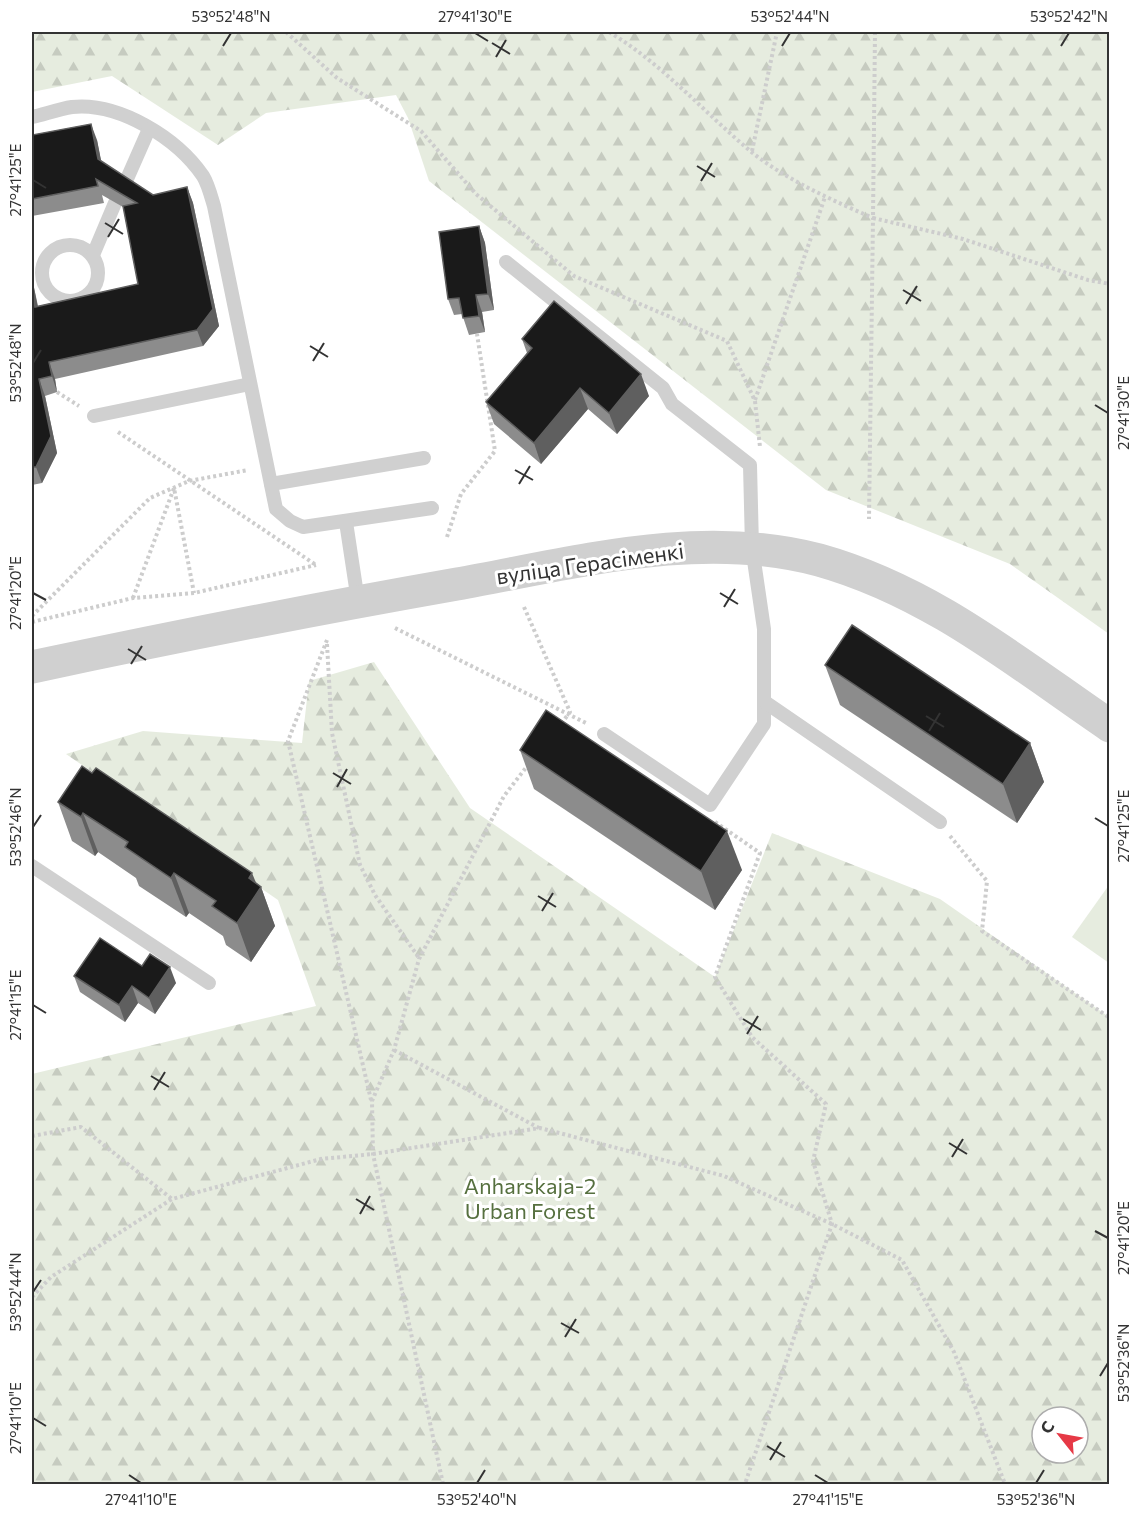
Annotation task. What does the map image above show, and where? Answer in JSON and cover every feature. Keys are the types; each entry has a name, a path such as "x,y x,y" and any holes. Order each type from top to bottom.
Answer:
{"street":[{"name":"вуліца Герасіменкі","path":"32,667 230,625 659,549 752,548 817,560 865,575 912,595 951,617 1110,726"}],"lane":[{"path":"32,117 73,107 110,110 149,129 182,151 204,177 214,206 276,509 290,521 303,527 432,508"},
{"path":"123,188 149,129"},
{"path":"93,255 77,245 59,247 51,252 42,269 43,278 52,294 69,301 78,300 93,290 98,272 93,255 115,203"},
{"path":"506,262 663,388 672,404 750,465 752,548 764,629 764,724 710,805 604,734"},
{"path":"94,416 250,384"},
{"path":"271,484 424,458"},
{"path":"346,522 358,601"},
{"path":"765,702 940,822"},
{"path":"32,866 209,983"}],"path":[{"path":"286,32 337,78 421,131 476,194 574,276 727,341 755,401 825,197"},
{"path":"609,32 644,55 751,152 825,197 873,218 963,239 1088,280 1110,284"},
{"path":"751,152 777,32"},
{"path":"869,519 875,32"},
{"path":"447,537 461,494 495,452 477,334"},
{"path":"32,622 133,598 194,593 316,565 57,392"},
{"path":"32,616 150,498 189,482 267,467"},
{"path":"174,488 194,593"},
{"path":"133,598 174,488"},
{"path":"524,607 570,712"},
{"path":"395,628 570,712 604,734"},
{"path":"419,959 375,895 360,865 332,733 327,640 288,741 372,1101 373,1154 443,1485"},
{"path":"555,731 570,712"},
{"path":"372,1101 394,1050 419,959 504,796 533,759"},
{"path":"710,805 704,815 760,853 716,977 752,1037 826,1104 813,1161 832,1224 745,1485"},
{"path":"940,822 987,881 982,931 1110,1018"},
{"path":"394,1050 540,1128 724,1176 832,1224 902,1260 954,1352 1005,1485"},
{"path":"32,1136 81,1127 172,1199"},
{"path":"32,1297 51,1277 172,1199 321,1159 373,1154 540,1128"}],"green space":[{"path":"32,32 1109,32 1109,634 1010,564 826,490 429,181 408,118 396,95 266,113 218,145 112,76 32,92"},
{"name":"Anharskaja-2 Urban Forest","path":"374,662 470,808 715,977 772,833 940,899 1109,1017 1109,1484 32,1484 32,1074 316,1006 278,900 66,754 143,731 302,743 309,681"},
{"path":"1109,885 1109,963 1072,937"}],"building":[{"path":"91,124 98,159 153,195 187,187 213,309 197,330 49,362 52,376 39,379 51,436 36,467 32,467 32,290 35,307 138,284 123,206 137,203 96,179 98,186 32,199 32,135"},
{"path":"479,226 488,294 476,295 479,316 463,318 459,298 448,299 439,232"},
{"path":"554,301 641,374 609,413 580,388 534,443 486,402 532,348 522,339"},
{"path":"852,625 1030,743 1003,784 825,665"},
{"path":"546,710 727,831 701,871 520,750"},
{"path":"82,766 92,773 96,768 252,873 249,878 261,887 237,923 212,906 216,901 174,873 171,878 125,847 128,842 83,813 81,817 58,802"},
{"path":"100,938 142,966 150,954 170,967 149,998 132,986 119,1005 74,976"}]}
